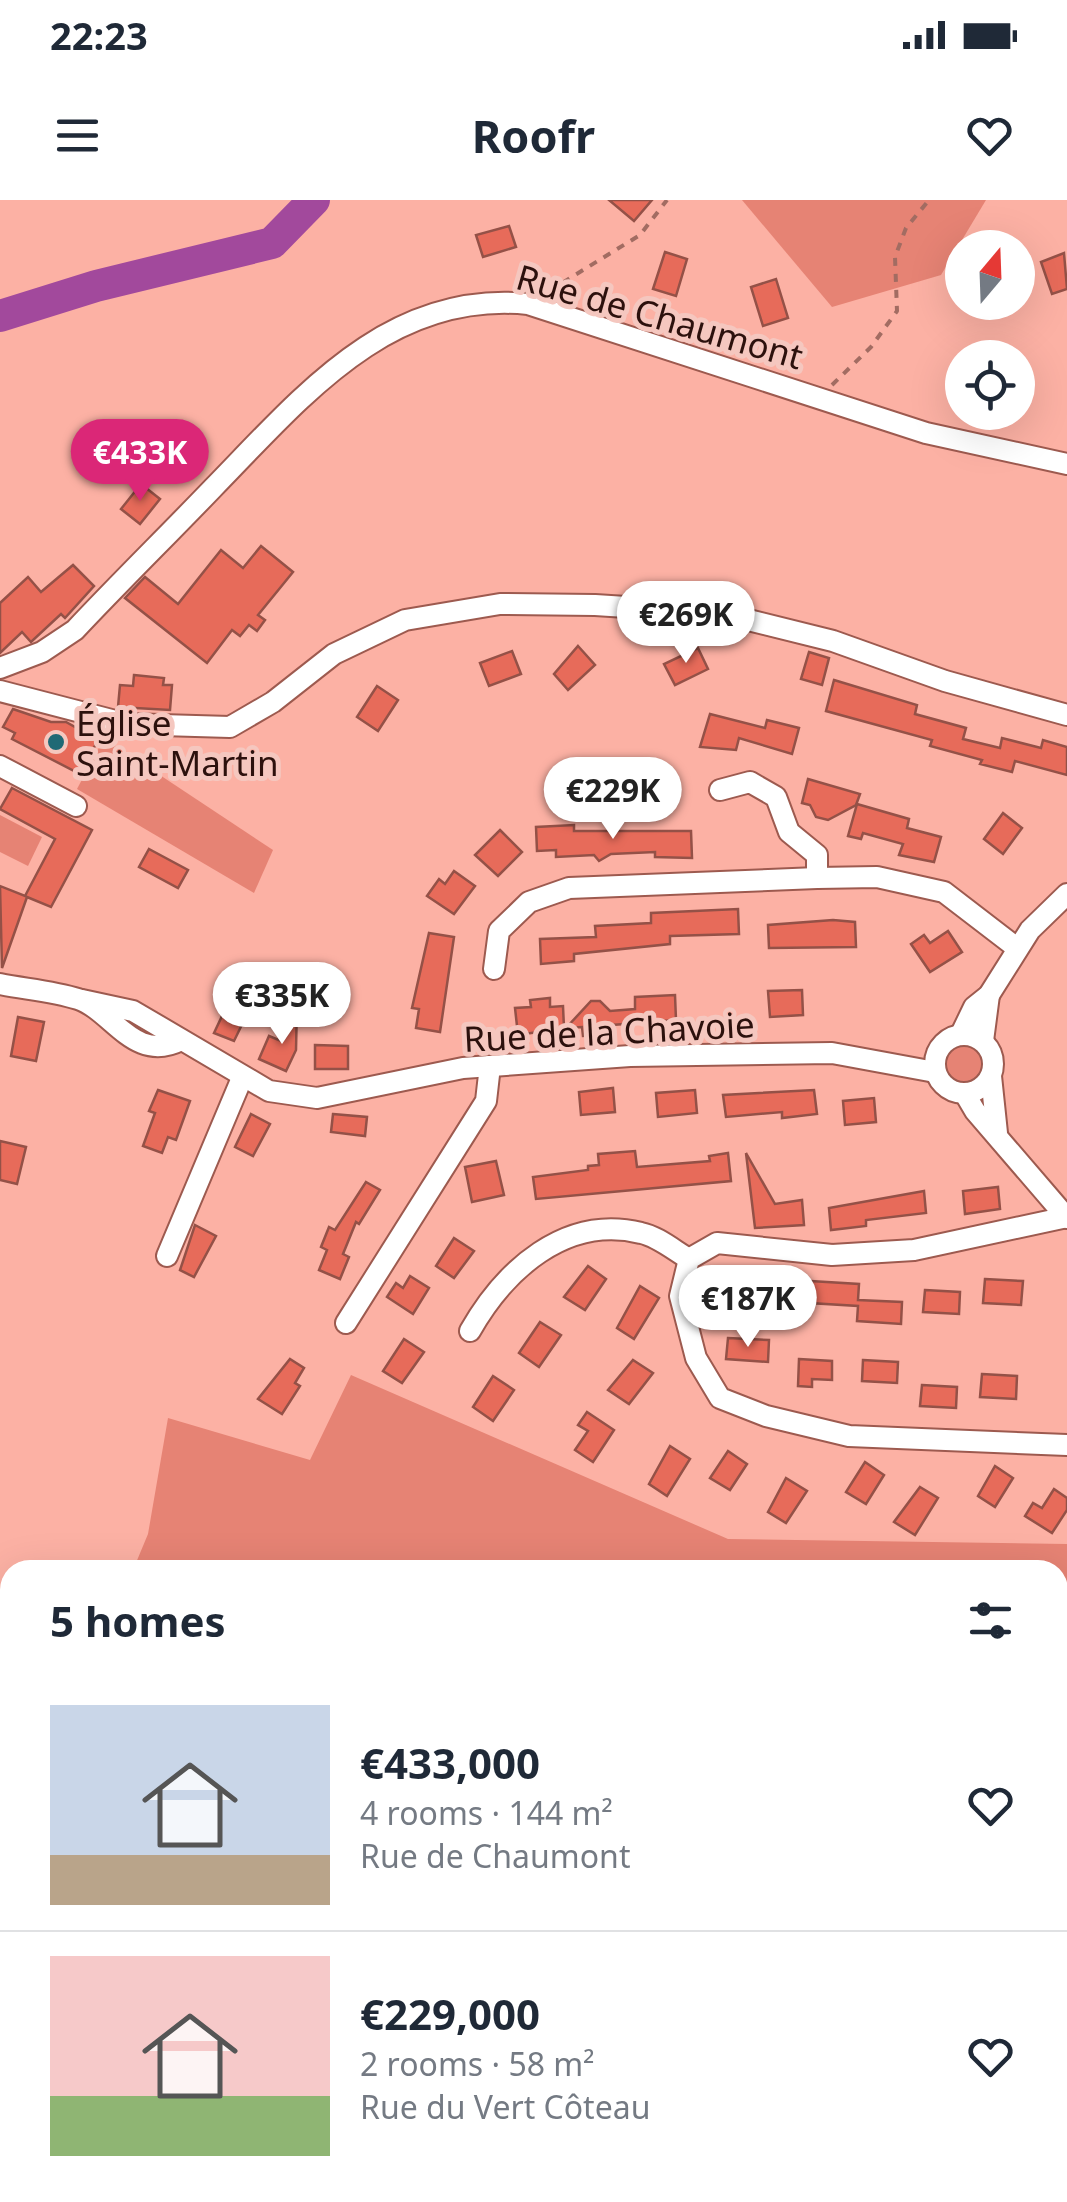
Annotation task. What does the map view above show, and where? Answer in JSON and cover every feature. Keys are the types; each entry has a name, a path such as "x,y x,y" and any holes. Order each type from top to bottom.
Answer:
{"street":[{"name":"Rue de Chaumont","path":"0,668 42,652 75,630 306,391 364,345 418,317 460,305 495,300 528,304 926,433 1067,464"},
{"path":"0,692 128,724 230,728 273,702 334,654 405,620 500,604 595,606 720,613 833,641 945,681 1067,716"},
{"path":"0,766 76,806"},
{"path":"720,790 750,782 776,797 789,832 817,856 817,878"},
{"path":"494,969 499,931 529,902 569,888 817,878 876,877 944,892 1017,948"},
{"path":"991,1076 981,1089 965,1094 947,1088 936,1072 937,1052 961,1034 974,1007 989,995 1017,948 1067,894"},
{"name":"Rue de la Chavoie","path":"0,985 82,1000 110,1024 146,1044 167,1047 180,1040 269,1091 317,1098 490,1066 630,1056 832,1053 936,1072"},
{"path":"989,995 983,1041 993,1057 991,1076 998,1133"},
{"path":"961,1034 983,1041"},
{"path":"346,1323 486,1101 490,1066"},
{"path":"167,1256 242,1078"},
{"path":"965,1094 975,1112 998,1133 1067,1218 914,1250 832,1256 717,1243 689,1259 680,1296 696,1358 720,1398 766,1416 849,1436 1067,1445"},
{"path":"470,1331 490,1295 512,1271 545,1248 593,1230 642,1233 689,1259"}],"path":[{"path":"528,304 640,235 666,200"},
{"path":"820,397 871,347 897,311 895,257 906,228 929,200"}],"shaded area":[{"path":"742,200 986,200 968,230 945,230 945,268 941,275 832,307"},
{"path":"104,738 273,850 254,893 77,789"},
{"path":"0,815 42,837 28,866 0,852"},
{"path":"963,1024 991,1035 1002,1063 991,1091 963,1102 935,1091 924,1063 935,1035"},
{"path":"351,1375 728,1539 1067,1544 1067,1560 137,1560 148,1534 168,1418 310,1460"}],"building":[{"path":"609,200 652,200 634,221"},
{"path":"509,226 516,247 483,257 476,235"},
{"path":"665,252 687,259 676,296 653,289"},
{"path":"1064,253 1067,289 1052,294 1041,262"},
{"path":"776,279 788,318 763,326 751,287"},
{"path":"141,484 160,499 140,524 121,509"},
{"path":"261,546 293,572 258,615 265,620 257,631 249,625 240,636 232,630 207,663 125,598 145,577 178,604 221,550 243,568"},
{"path":"73,565 94,586 65,618 61,614 31,642 22,632 0,653 0,603 28,577 41,592"},
{"path":"578,646 595,665 568,690 554,674"},
{"path":"698,648 708,669 675,685 664,664"},
{"path":"512,651 521,674 489,686 480,663"},
{"path":"809,652 829,658 822,685 801,679"},
{"path":"134,675 164,678 163,685 172,685 170,710 118,707 120,685 133,686"},
{"path":"834,680 917,705 915,714 966,728 963,739 1000,748 1002,738 1041,748 1043,740 1067,747 1067,775 1015,761 1012,772 980,764 982,760 930,746 932,740 826,711"},
{"path":"377,686 398,700 378,731 357,717"},
{"name":"Église Saint-Martin","path":"13,709 51,722 66,722 98,740 80,774 12,739 15,733 3,727"},
{"path":"710,714 765,728 767,720 799,728 792,754 739,738 736,750 700,747"},
{"path":"808,779 860,794 856,805 828,820 816,817 810,805 802,803"},
{"path":"12,788 92,830 51,907 27,897 2,968 0,886 25,896 55,839 0,809"},
{"path":"857,804 909,819 907,828 941,837 934,862 899,855 903,844 863,833 861,839 848,836"},
{"path":"1003,813 1022,828 1003,854 984,839"},
{"path":"574,825 574,831 691,831 692,858 655,857 655,852 611,854 599,861 594,855 556,857 556,850 537,851 536,827"},
{"path":"500,830 522,852 498,876 475,855"},
{"path":"149,849 188,870 178,888 139,867"},
{"path":"454,871 475,886 454,914 427,896 439,879 445,884"},
{"path":"738,909 739,934 670,936 670,944 574,954 574,961 541,964 540,939 596,937 595,926 651,923 651,913"},
{"path":"855,922 856,947 769,948 768,925"},
{"path":"948,931 962,952 930,972 911,944 924,935 930,943"},
{"path":"429,933 454,937 440,1032 416,1028 419,1009 412,1008"},
{"path":"802,990 803,1015 770,1017 768,991"},
{"path":"675,995 676,1020 612,1025 612,1034 583,1036 582,1027 566,1028 591,1001 600,1001 610,1011 635,1009 635,997"},
{"path":"550,998 550,1007 563,1006 564,1028 518,1035 515,1008 531,1007 530,1000"},
{"path":"230,999 250,1008 234,1041 214,1033"},
{"path":"297,1005 296,1050 286,1071 259,1059 269,1036 281,1041"},
{"path":"18,1017 44,1022 36,1061 11,1056"},
{"path":"315,1045 348,1046 348,1069 315,1069"},
{"path":"613,1088 615,1112 581,1115 579,1092"},
{"path":"158,1090 190,1101 176,1140 168,1137 162,1153 143,1146 155,1113 149,1111"},
{"path":"695,1090 697,1113 658,1117 656,1093"},
{"path":"814,1090 817,1114 782,1118 782,1112 726,1117 723,1095"},
{"path":"874,1098 876,1122 845,1125 843,1101"},
{"path":"251,1114 270,1124 253,1156 235,1147"},
{"path":"333,1114 367,1117 365,1136 331,1132"},
{"path":"0,1141 26,1147 17,1184 0,1180"},
{"path":"635,1151 637,1167 710,1161 709,1156 728,1153 731,1181 536,1199 533,1177 588,1170 588,1166 599,1165 598,1154"},
{"path":"746,1153 775,1204 802,1200 804,1225 755,1228"},
{"path":"496,1161 504,1195 472,1202 465,1167"},
{"path":"366,1182 380,1190 359,1224 356,1222 343,1254 349,1257 340,1279 319,1270 327,1250 321,1247 329,1227 335,1230"},
{"path":"998,1187 1000,1209 965,1214 963,1191"},
{"path":"924,1191 926,1213 866,1220 866,1226 831,1230 829,1208"},
{"path":"195,1225 216,1236 194,1277 180,1270"},
{"path":"454,1238 474,1251 454,1278 436,1266"},
{"path":"588,1266 606,1279 585,1310 564,1297"},
{"path":"410,1276 429,1288 413,1314 387,1297 396,1283 403,1288"},
{"path":"985,1279 1023,1281 1021,1305 983,1303"},
{"path":"794,1280 859,1284 858,1300 902,1302 901,1324 857,1321 858,1306 793,1302"},
{"path":"640,1286 659,1298 634,1339 617,1328"},
{"path":"729,1286 764,1288 763,1310 728,1308"},
{"path":"925,1290 960,1292 959,1314 923,1312"},
{"path":"540,1322 561,1335 539,1367 519,1353"},
{"path":"728,1338 769,1340 768,1362 726,1359"},
{"path":"404,1339 424,1352 402,1383 383,1371"},
{"path":"290,1359 304,1368 295,1383 300,1386 282,1414 258,1399"},
{"path":"799,1359 832,1361 832,1380 812,1379 812,1387 798,1386"},
{"path":"633,1360 653,1373 629,1404 608,1390"},
{"path":"863,1360 898,1362 897,1383 862,1381"},
{"path":"982,1374 1017,1376 1016,1399 980,1397"},
{"path":"493,1376 514,1390 493,1421 473,1407"},
{"path":"922,1385 957,1387 956,1408 920,1406"},
{"path":"587,1412 614,1430 593,1462 575,1450 588,1431 578,1425"},
{"path":"670,1446 690,1459 667,1496 649,1484"},
{"path":"728,1451 747,1464 730,1490 710,1478"},
{"path":"865,1462 884,1475 866,1504 846,1492"},
{"path":"995,1466 1013,1478 995,1507 978,1496"},
{"path":"786,1478 807,1491 786,1523 768,1512"},
{"path":"920,1487 938,1498 915,1535 894,1522"},
{"path":"1054,1489 1067,1498 1067,1510 1052,1533 1025,1516 1033,1503 1042,1508"}],"waterway":[{"path":"0,316 96,286 272,243 314,200"}],"place":[{"name":"Église Saint-Martin","path":"56,742"}]}
